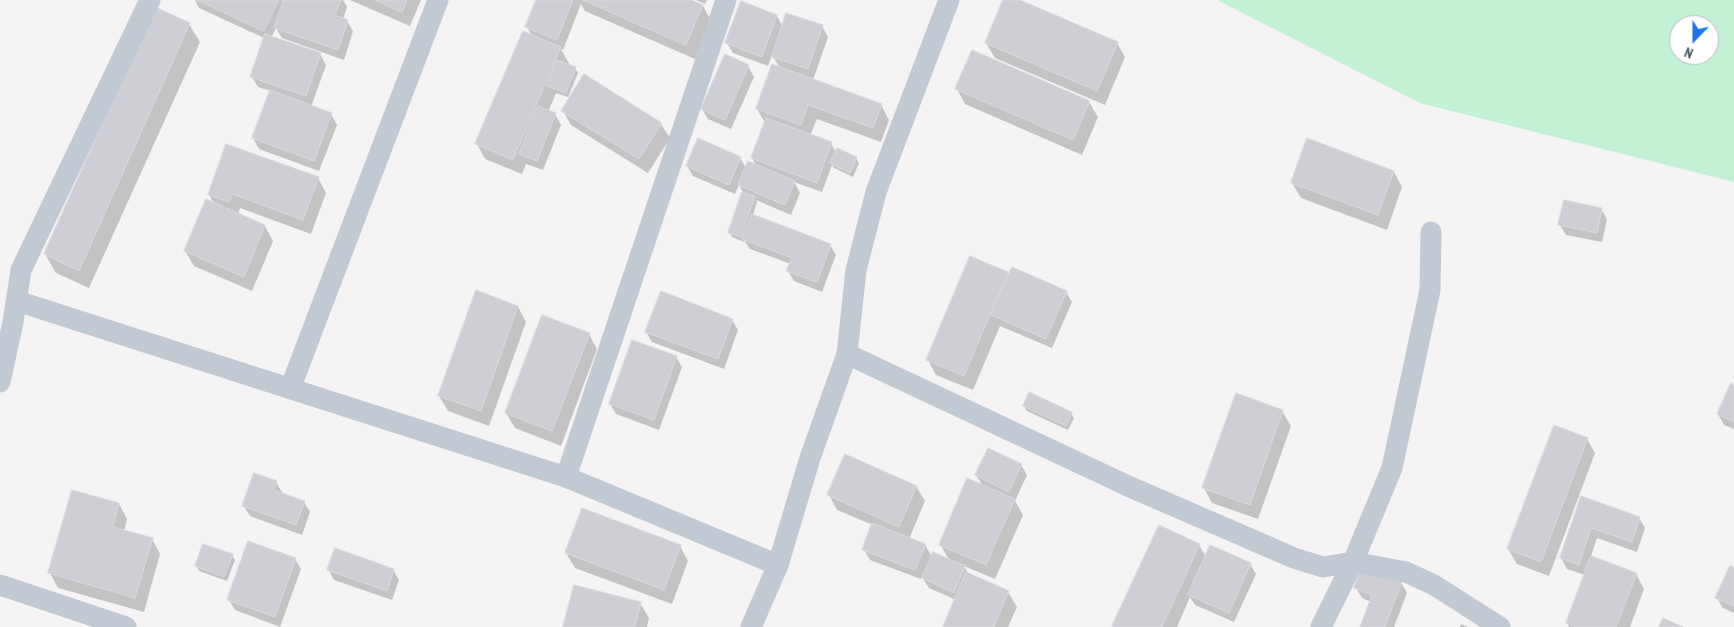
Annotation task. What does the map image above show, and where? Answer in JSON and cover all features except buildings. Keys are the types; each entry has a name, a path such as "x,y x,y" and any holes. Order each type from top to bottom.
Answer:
{"street":[{"path":"0,382 14,322 21,270 150,0"},
{"path":"290,389 438,0"},
{"path":"566,477 726,0"},
{"path":"751,627 778,565 810,458 847,354 856,270 876,192 949,0"},
{"path":"1321,627 1353,562 1392,468 1430,290 1431,232"},
{"path":"16,301 566,477 778,565"},
{"path":"847,354 1128,486 1294,558 1324,567 1353,562 1406,572 1434,585 1500,627"},
{"path":"0,585 126,627"}],"green space":[{"path":"1217,0 1734,0 1734,182 1420,103"}]}
